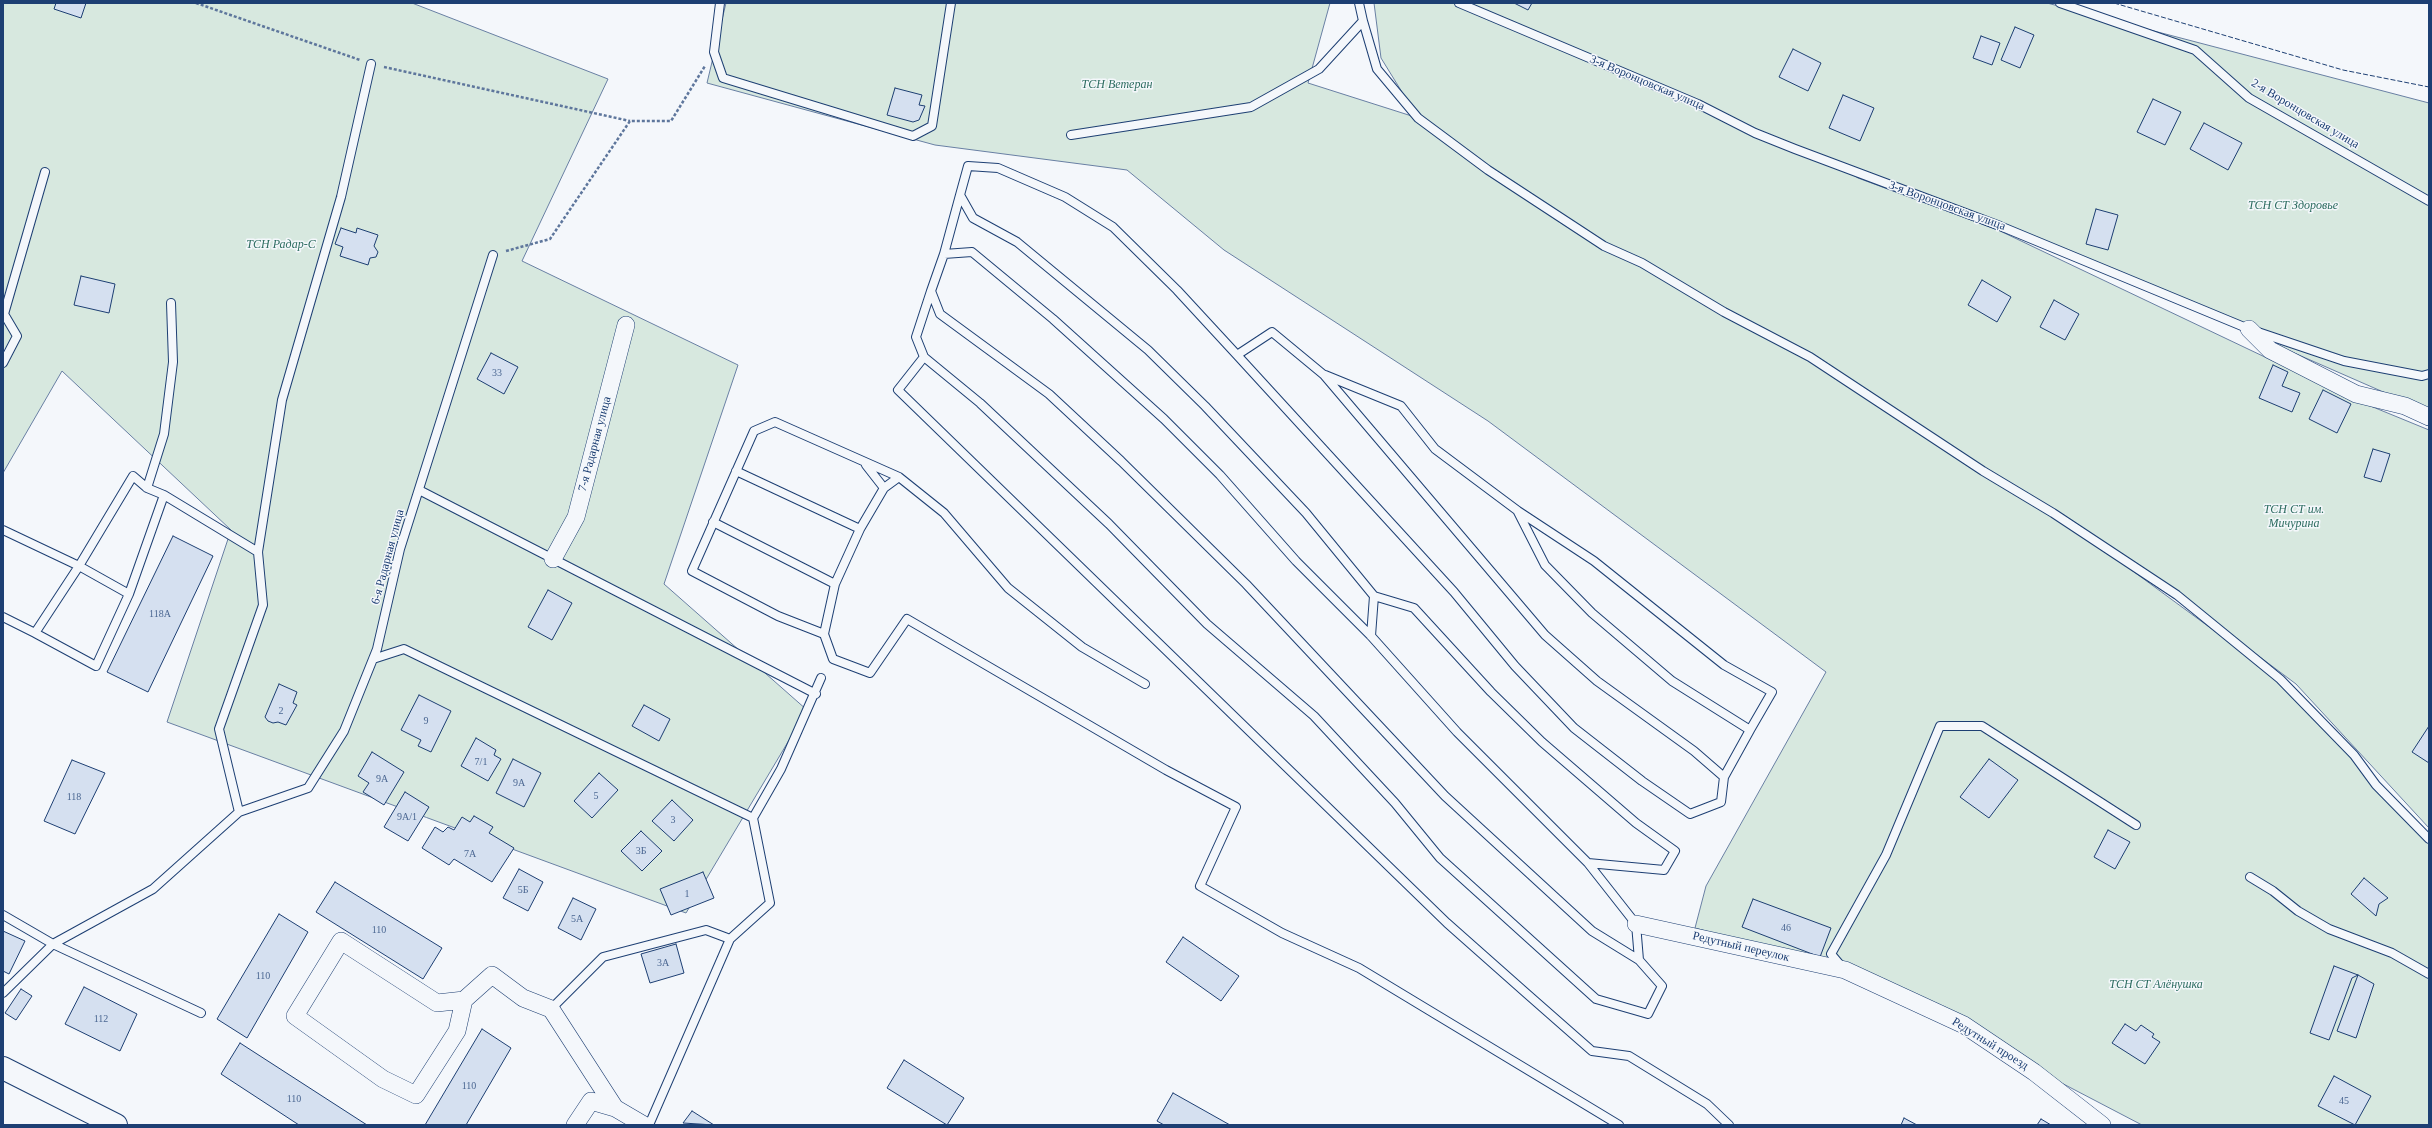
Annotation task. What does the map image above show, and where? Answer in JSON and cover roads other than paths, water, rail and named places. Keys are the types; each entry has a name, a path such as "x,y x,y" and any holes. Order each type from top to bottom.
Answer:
{"main road":[{"path":"3,1068 116,1125"}],"street":[{"name":"7-я Радарная улица","path":"553,559 576,518 626,325"},
{"name":"3-я Воронцовская улица","path":"2249,329 2270,350 2356,394 2405,406 2429,417"},
{"name":"Редутный переулок","path":"1636,924 1845,970"},
{"path":"464,1000 457,1031 416,1096 383,1079 295,1016 341,941 437,1003 464,1000 492,975 523,998 551,1009 615,1108"},
{"name":"Редутный проезд","path":"1845,970 1964,1025 2034,1072 2102,1125"},
{"path":"575,1125 590,1101 615,1108 644,1125"}],"lane":[{"path":"720,3 714,52 723,78 913,136 932,126 951,3"},
{"path":"1359,3 1377,69 1418,118 1488,170 1604,246 1642,263 1724,312 1810,357 1983,471 2053,513 2177,595 2280,679 2349,750 2376,785 2429,839"},
{"name":"3-я Воронцовская улица","path":"1458,3 1698,104 1755,133 1788,147 2000,226 2249,329"},
{"name":"2-я Воронцовская улица","path":"2060,3 2195,50 2249,98 2429,201"},
{"path":"1071,135 1251,107 1319,68 1363,21"},
{"path":"3,993 53,944 152,889 239,812 220,729 263,605 258,552 282,400 341,197 371,64"},
{"path":"931,291 940,314 1049,394 1121,460 1246,584 1445,796 1592,931 1639,960 1662,986 1648,1014 1596,999 1440,858 1395,803 1314,716 1207,624 1081,498 980,403 924,357 916,337 931,291 944,254 968,166 998,168 1065,196 1113,227 1177,290 1237,355 1454,592 1515,666 1574,728 1642,781 1690,814 1720,802 1724,777 1772,692 1724,665 1594,561 1518,511 1435,449 1401,406 1324,374"},
{"path":"3,363 17,336 4,314 45,172"},
{"path":"960,195 973,218 1017,242 1148,350 1205,406 1306,513 1374,596 1414,608 1491,692 1542,742 1636,823 1675,851 1664,870 1588,863"},
{"path":"944,254 972,252 1058,324 1164,419 1220,475 1296,561 1371,636 1456,732 1588,863 1636,924 1639,960"},
{"name":"6-я Радарная улица","path":"239,812 308,788 344,731 377,649 400,548 493,255"},
{"path":"147,488 165,426 173,362 171,303"},
{"path":"2249,329 2344,361 2422,376 2429,374"},
{"path":"1237,355 1272,332 1324,374 1545,635 1597,681 1694,751 1724,777"},
{"path":"924,357 898,390 1447,923 1592,1051 1629,1056 1707,1104 1729,1125"},
{"path":"824,634 778,616 692,570 754,431 774,422 899,478 944,513 1008,588 1082,648 1145,684"},
{"path":"865,464 884,488"},
{"path":"736,471 860,529"},
{"path":"35,633 80,566 134,476 147,488 164,495 258,552"},
{"path":"899,478 884,488 860,529 835,584 824,634 833,659 870,673 907,619 1166,770 1236,807 1200,886 1282,933 1359,968 1620,1125"},
{"path":"419,490 816,694"},
{"path":"3,618 35,633 96,666 129,594 164,495"},
{"path":"1518,511 1545,565 1592,613 1672,681 1750,730"},
{"path":"713,522 835,584"},
{"path":"3,530 80,566 129,594"},
{"path":"1371,636 1374,596"},
{"path":"372,659 404,650 753,818"},
{"path":"649,1125 730,939 770,903 753,818 781,769 816,694 821,678"},
{"path":"1845,970 1831,954 1886,855 1940,726 1982,726 2136,825"},
{"path":"2250,877 2273,891 2298,911 2329,928 2392,953 2429,974"},
{"path":"3,915 53,944 201,1013"},
{"path":"551,1009 603,957 706,930 730,939"}],"park label":[{"name":"ТСН Ветеран","path":"1117,85"},
{"name":"ТСН СТ Здоровье","path":"2293,206"},
{"name":"ТСН Радар-С","path":"281,245"},
{"name":"ТСН СТ им. Мичурина","path":"2294,517"},
{"name":"ТСН СТ Алёнушка","path":"2156,985"}]}
